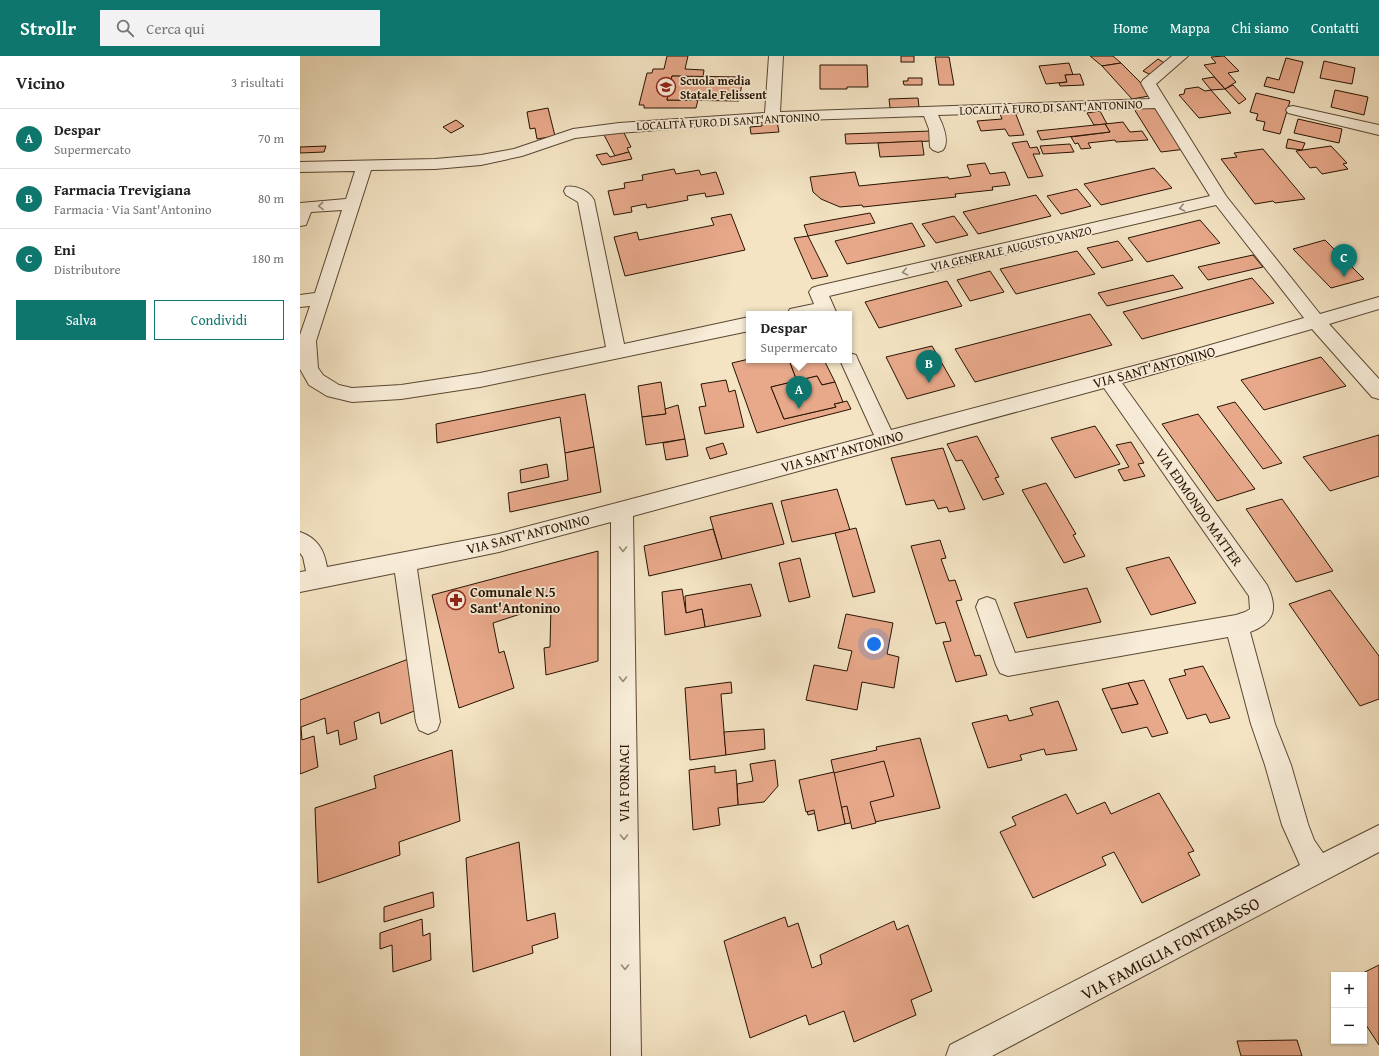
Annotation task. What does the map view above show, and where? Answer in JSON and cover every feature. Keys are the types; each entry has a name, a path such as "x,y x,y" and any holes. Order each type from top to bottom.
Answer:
{"street":[{"path":"772,117 776,56"},
{"name":"LOCALITÀ FURO DI SANT'ANTONINO","path":"1181,56 1148,83 1220,199 1316,322 1379,392"},
{"name":"LOCALITÀ FURO DI SANT'ANTONINO","path":"300,167 364,167 436,164 481,160 517,153 573,134 620,128 772,117 1160,103"},
{"path":"1293,110 1379,130"},
{"path":"929,112 934,122 939,139 938,147"},
{"path":"364,167 307,341 309,368 316,380 328,388 342,393 370,394 431,388 480,380 746,325"},
{"path":"572,192 586,200 616,352"},
{"name":"VIA GENERALE AUGUSTO VANZO","path":"827,311 818,292 1220,199"},
{"path":"300,221 304,207 351,204"},
{"path":"300,301 322,299"},
{"name":"VIA SANT'ANTONINO","path":"309,580 499,543 1109,380 1379,303"},
{"path":"850,363 886,440"},
{"name":"VIA EDMONDO MATTER","path":"988,607 1008,665 1236,625 1257,619 1262,612 1263,602 1259,592 1109,380"},
{"name":"VIA FORNACI","path":"622,510 626,1056"},
{"path":"300,541 306,543 313,552 309,580"},
{"path":"405,562 428,722"},
{"path":"1236,625 1263,724 1278,765 1295,824 1306,849 1318,870"},
{"name":"VIA FAMIGLIA FONTEBASSO","path":"961,1056 1379,838"}],"building":[{"path":"667,56 688,56 685,69 704,70 703,77 672,76 667,100 698,100 696,108 644,108 644,105 639,105 647,73 652,73 653,69 664,69"},
{"path":"901,56 914,56 914,62 901,62"},
{"path":"1090,56 1113,56 1121,63 1102,66"},
{"path":"1224,56 1239,71 1228,73 1236,82 1225,89 1204,65 1216,63 1211,57"},
{"path":"935,57 949,57 954,85 939,85"},
{"path":"1286,58 1303,62 1294,93 1264,86 1267,77 1279,80"},
{"path":"1158,59 1166,64 1151,75 1143,71"},
{"path":"1324,61 1355,68 1352,84 1320,78"},
{"path":"1069,63 1073,75 1065,75 1067,82 1046,84 1039,66"},
{"path":"1121,63 1140,82 1149,96 1132,99 1102,66"},
{"path":"820,65 867,65 868,87 820,89"},
{"path":"1080,74 1084,85 1060,86 1059,83 1067,82 1065,75"},
{"path":"672,76 743,77 739,101 667,100"},
{"path":"1214,77 1225,89 1211,90 1202,79"},
{"path":"908,78 922,78 922,85 904,85 903,81 908,81"},
{"path":"1233,85 1246,99 1239,104 1225,89"},
{"path":"1198,87 1205,91 1211,90 1231,113 1199,118 1179,95 1184,94 1185,89"},
{"path":"1335,90 1368,97 1364,115 1331,107"},
{"path":"1256,93 1290,101 1280,134 1263,130 1265,122 1256,120 1258,114 1250,112"},
{"path":"918,98 919,107 890,108 889,99"},
{"path":"1158,106 1186,149 1161,152 1134,109"},
{"path":"548,108 555,136 537,139 535,128 530,129 527,112"},
{"path":"1100,111 1107,124 1094,125 1087,113"},
{"path":"1015,112 1024,135 1009,136 1005,129 981,131 977,121 1002,119 1000,114"},
{"path":"1298,119 1342,129 1339,143 1294,133"},
{"path":"456,120 464,126 451,133 443,127"},
{"path":"777,121 779,132 751,134 750,127 762,126 762,122"},
{"path":"1123,122 1130,132 1142,131 1148,140 1116,142 1115,140 1088,143 1091,148 1081,149 1078,143 1075,144 1071,137 1110,132 1105,124"},
{"path":"1105,124 1110,132 1041,140 1037,131"},
{"path":"623,131 631,147 627,148 629,152 615,156 603,133"},
{"path":"931,131 933,141 846,144 845,134"},
{"path":"1288,139 1305,143 1302,150 1286,148"},
{"path":"922,141 924,155 880,157 878,143"},
{"path":"1027,141 1030,148 1037,147 1040,154 1033,154 1043,176 1028,178 1012,143"},
{"path":"1070,144 1074,152 1043,154 1040,146"},
{"path":"326,146 324,152 300,153 300,147"},
{"path":"1331,146 1347,163 1343,164 1348,169 1322,174 1316,167 1310,168 1296,151"},
{"path":"1263,149 1305,199 1255,204 1221,159 1237,157 1234,153"},
{"path":"629,152 632,159 602,165 596,155 607,153 610,157"},
{"path":"985,163 990,174 1005,172 1010,185 992,187 993,190 955,194 956,197 863,207 862,205 840,207 821,199 813,192 810,177 855,172 859,186 948,177 949,179 971,176 967,165"},
{"path":"1154,168 1172,188 1101,205 1084,184"},
{"path":"674,169 676,174 699,170 701,175 716,172 724,194 706,197 705,193 687,196 688,200 647,208 646,204 631,207 632,212 614,215 608,191 625,188 624,183 643,180 642,175"},
{"path":"1077,189 1091,206 1061,214 1047,196"},
{"path":"1036,195 1051,216 978,234 963,212"},
{"path":"870,213 875,223 808,236 804,225"},
{"path":"731,214 745,250 625,276 614,237 637,232 639,240 714,225 711,218"},
{"path":"954,216 968,235 936,243 922,224"},
{"path":"1200,220 1220,243 1147,262 1128,238"},
{"path":"912,223 925,246 847,264 835,241"},
{"path":"808,236 828,276 812,279 794,238"},
{"path":"1325,240 1364,279 1331,288 1293,249"},
{"path":"1118,241 1133,260 1102,268 1087,248"},
{"path":"1077,251 1095,274 1016,294 1000,269"},
{"path":"1253,255 1263,267 1208,280 1198,267"},
{"path":"990,271 1004,292 970,301 957,280"},
{"path":"1173,275 1183,288 1107,306 1098,293"},
{"path":"1252,278 1274,303 1142,339 1123,312"},
{"path":"947,281 962,306 879,328 865,302"},
{"path":"1090,314 1112,345 975,382 955,349"},
{"path":"932,346 955,386 907,399 886,357"},
{"path":"1321,357 1346,386 1264,410 1241,380"},
{"path":"746,360 746,363 790,363 797,381 771,387 784,419 836,407 834,404 847,401 851,409 757,433 732,363"},
{"path":"790,363 826,363 835,382 822,385 817,376 797,381"},
{"path":"817,376 822,385 835,382 843,402 834,404 836,407 784,419 771,387"},
{"path":"726,380 729,392 735,390 744,427 705,434 699,407 706,406 701,384"},
{"path":"661,382 666,414 642,417 638,386"},
{"path":"585,394 594,447 565,453 560,417 437,443 436,424"},
{"path":"1235,402 1282,463 1263,469 1217,407"},
{"path":"678,405 685,439 646,445 642,417 666,414 665,409"},
{"path":"1198,414 1255,489 1217,501 1162,424"},
{"path":"1095,426 1120,464 1075,478 1051,438"},
{"path":"1379,435 1379,476 1330,491 1303,457"},
{"path":"977,436 999,477 995,478 1004,494 983,500 962,460 956,461 947,444"},
{"path":"685,439 688,456 666,460 663,443"},
{"path":"1131,442 1144,463 1138,464 1145,476 1124,481 1118,470 1129,467 1116,445"},
{"path":"723,443 727,454 710,459 706,448"},
{"path":"594,447 601,492 510,512 508,493 568,480 565,453"},
{"path":"943,448 965,509 949,512 947,507 938,509 934,500 906,505 891,458"},
{"path":"547,464 549,477 521,483 520,470"},
{"path":"1046,483 1076,534 1073,535 1085,556 1064,563 1022,490"},
{"path":"837,489 850,530 792,542 781,501"},
{"path":"1282,499 1333,571 1296,582 1246,509"},
{"path":"772,503 784,544 722,559 710,517"},
{"path":"856,528 875,592 853,597 835,533"},
{"path":"713,529 722,559 649,576 644,546"},
{"path":"940,540 946,558 941,559 949,581 955,580 962,600 956,601 975,656 980,655 987,675 956,682 943,642 951,641 945,622 936,624 911,546"},
{"path":"598,551 598,661 546,675 544,648 550,647 551,604 493,623 499,653 504,651 514,688 459,708 432,595"},
{"path":"1169,557 1196,603 1151,615 1126,568"},
{"path":"800,558 810,597 789,602 779,563"},
{"path":"751,584 761,616 705,627 702,609 686,613 685,596"},
{"path":"1087,588 1101,622 1027,638 1014,603"},
{"path":"682,589 686,613 702,609 705,627 665,635 662,592"},
{"path":"1330,590 1379,656 1379,699 1360,706 1289,604"},
{"path":"846,614 893,623 887,654 899,657 894,688 862,682 857,710 806,700 814,665 847,671 852,651 838,648"},
{"path":"411,658 422,708 381,724 379,712 354,722 357,739 340,745 338,730 327,734 325,718 301,727 302,740 314,736 318,767 300,774 300,700"},
{"path":"1203,666 1230,718 1210,723 1206,714 1187,719 1169,679 1186,675 1184,670"},
{"path":"1144,680 1168,733 1152,737 1147,727 1122,733 1111,709 1138,704 1128,683"},
{"path":"731,682 732,693 721,694 726,755 690,760 685,688"},
{"path":"1128,683 1138,704 1111,709 1102,689"},
{"path":"1058,701 1077,750 1046,755 1044,749 1020,755 1022,760 988,768 972,723 1007,715 1009,721 1033,715 1030,708"},
{"path":"764,729 765,749 726,755 724,732"},
{"path":"920,738 940,808 875,822 874,818 845,824 831,760 877,750 876,747"},
{"path":"452,750 460,821 399,842 400,855 318,883 315,808 376,788 374,776"},
{"path":"775,760 778,786 764,802 738,805 737,784 753,781 750,764"},
{"path":"884,761 894,796 870,802 876,823 852,829 847,806 808,815 800,781"},
{"path":"715,766 715,773 736,770 738,805 718,808 720,825 693,830 689,770"},
{"path":"834,772 845,824 818,831 814,810 806,812 799,780"},
{"path":"1159,793 1194,851 1188,853 1200,875 1142,903 1114,852 1102,857 1106,865 1033,898 1000,832 1016,825 1012,817 1066,794 1077,814 1105,802 1111,814"},
{"path":"519,842 527,921 555,913 558,938 532,946 533,953 473,972 466,858"},
{"path":"433,892 434,907 384,922 384,907"},
{"path":"785,917 788,927 798,923 812,968 822,964 820,955 894,921 897,930 908,925 932,991 911,1000 916,1015 854,1042 844,1011 809,1025 806,1015 750,1038 724,941"},
{"path":"422,919 423,936 430,933 431,960 393,972 392,945 380,949 380,933"},
{"path":"1379,965 1379,1045 1367,1027 1367,972 1365,972"},
{"path":"1297,1040 1302,1056 1241,1056 1237,1041"}],"place":[{"name":"Scuola media Statale Felissent","path":"666,87"},
{"name":"Eni","path":"1344,277"},
{"name":"Farmacia Trevigiana","path":"929,383"},
{"name":"Despar","path":"799,409"},
{"name":"Comunale N.5 Sant'Antonino","path":"456,600"}]}
